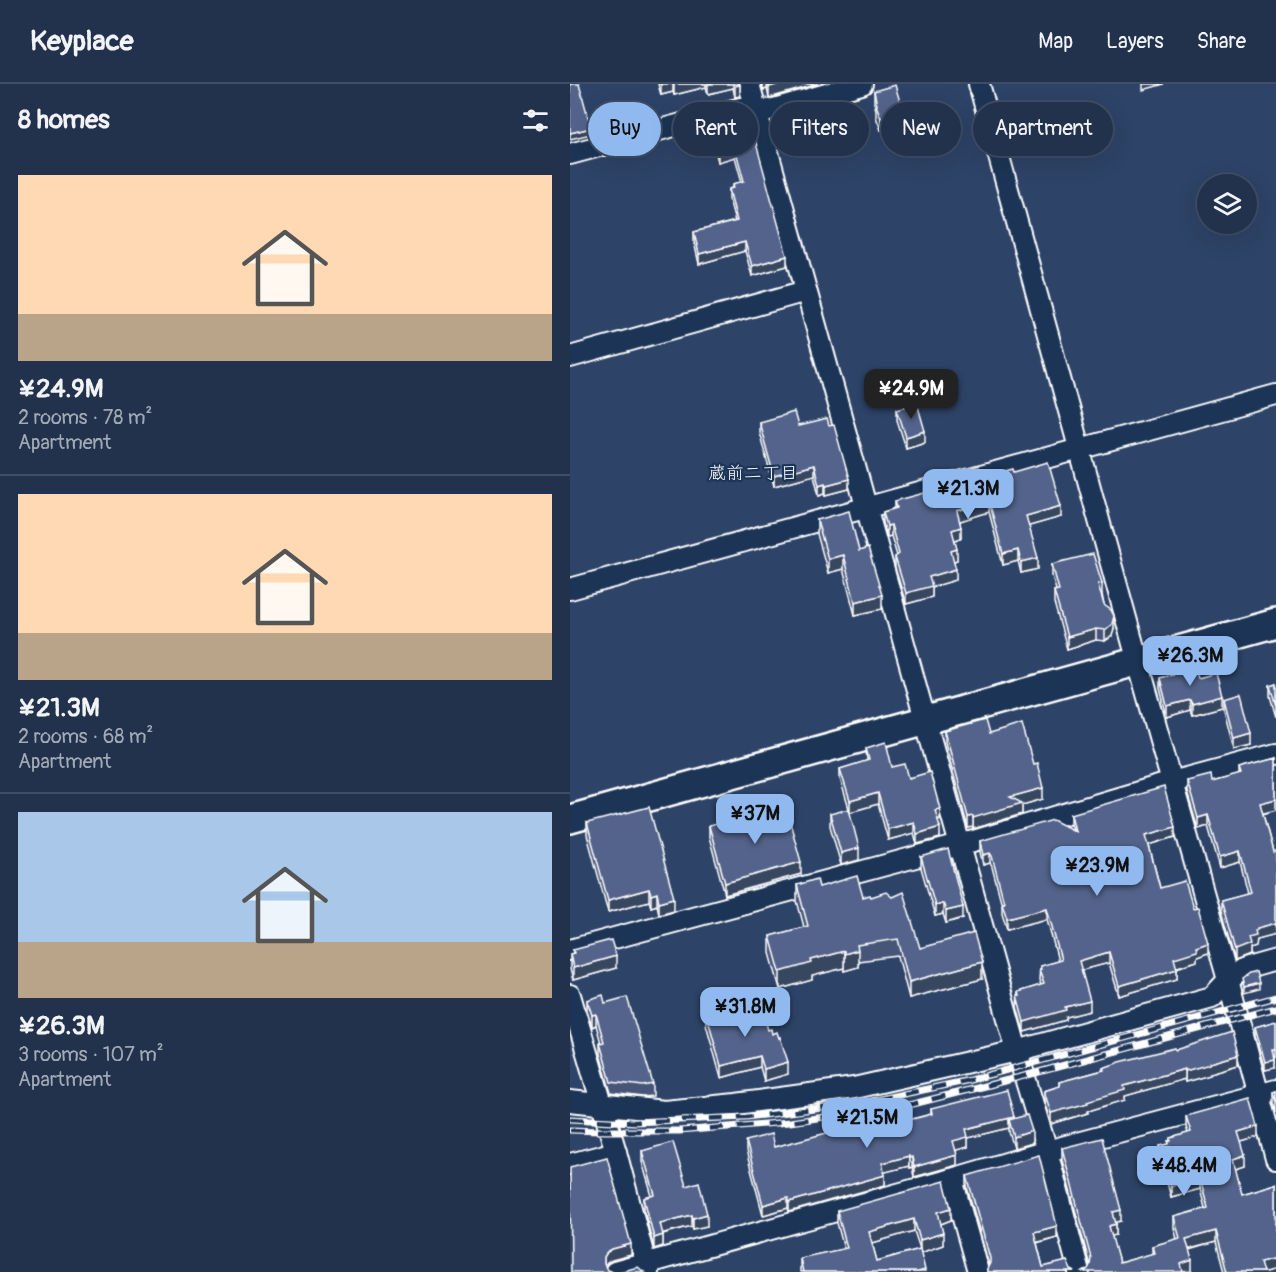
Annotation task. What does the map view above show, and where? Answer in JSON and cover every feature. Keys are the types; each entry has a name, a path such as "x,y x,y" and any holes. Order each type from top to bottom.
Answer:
{"street":[{"path":"749,84 754,102"},
{"path":"758,110 770,110 862,84"},
{"path":"979,84 1228,980 1268,1092 1276,1159"},
{"path":"758,117 1079,1272"},
{"path":"570,154 673,126"},
{"path":"570,357 806,291"},
{"path":"570,589 1276,395"},
{"path":"570,819 1276,624"},
{"path":"570,950 960,845 1172,782 1276,754"},
{"path":"570,1101 664,1111 854,1088 1017,1051 1212,997 1228,980 1244,969 1276,960"},
{"path":"570,995 647,1268"},
{"path":"615,1272 647,1268 1047,1151 1268,1092"},
{"path":"570,1164 616,1152"},
{"path":"952,1179 978,1272"}],"building":[{"path":"570,84 579,84 588,117 588,129 570,133"},
{"path":"895,85 900,102 881,102 881,118 874,91"},
{"path":"758,150 787,256 752,266 745,242 699,254 694,232 737,221 729,189 734,188 733,184 744,181 737,156 758,156"},
{"path":"917,403 925,431 906,437 897,409"},
{"path":"794,412 798,426 827,419 829,426 834,425 849,479 819,485 814,465 774,476 759,422"},
{"path":"1048,462 1061,506 1026,516 1038,558 1021,562 1018,550 1003,554 989,501 957,511 961,527 952,530 957,549 951,551 956,569 929,577 932,586 906,593 895,557 899,554 891,525 887,526 883,512 897,508 895,501 1013,469 1014,472"},
{"path":"849,511 859,551 868,548 882,595 855,602 843,555 828,559 817,520"},
{"path":"1093,554 1102,583 1098,584 1104,605 1111,610 1114,616 1112,624 1105,630 1096,629 1067,637 1054,591 1059,590 1052,564"},
{"path":"1195,666 1198,678 1216,673 1222,696 1192,704 1190,700 1167,706 1160,678 1173,674 1172,671"},
{"path":"1276,683 1276,706 1270,685"},
{"path":"1241,694 1251,733 1234,738 1224,699"},
{"path":"985,720 989,734 1022,724 1033,764 1037,763 1043,788 1010,797 1022,803 973,818 973,816 968,817 945,731"},
{"path":"886,742 892,767 905,764 909,778 930,772 940,809 935,810 940,827 917,834 914,822 888,829 878,793 850,801 840,769 869,760 866,748"},
{"path":"1276,758 1276,799 1260,803 1273,852 1276,851 1276,923 1257,928 1256,935 1248,937 1250,944 1235,950 1221,900 1251,892 1240,851 1220,857 1208,815 1198,818 1187,781 1211,775 1212,782 1241,774 1239,768"},
{"path":"1164,787 1175,827 1146,835 1160,888 1185,881 1193,908 1198,907 1208,943 1196,947 1197,951 1174,958 1177,969 1119,986 1109,952 1079,961 1090,1001 1065,1007 1066,1010 1024,1022 1018,992 1044,984 1039,970 1040,966 1061,960 1047,908 1007,918 992,856 990,853 983,855 980,841 1053,820 1075,831 1071,814"},
{"path":"649,807 674,898 659,902 657,893 651,895 649,889 608,900 587,823"},
{"path":"786,808 801,862 725,883 709,826 724,822 725,825"},
{"path":"849,809 859,848 841,853 830,814"},
{"path":"948,849 963,907 946,911 943,903 935,905 921,857"},
{"path":"857,876 863,897 886,892 892,897 903,892 920,948 974,933 982,962 909,982 898,939 857,945 858,950 844,954 844,951 811,960 812,963 780,972 770,936 808,926 797,885 817,879 819,887"},
{"path":"611,940 616,956 573,968 570,954 574,953 573,950"},
{"path":"1256,972 1259,983 1244,987 1242,979"},
{"path":"603,995 605,1003 627,997 653,1084 643,1086 611,1082 600,1043 604,1042 596,1014 592,1015 587,1000"},
{"path":"737,1003 741,1018 763,1012 768,1030 771,1029 772,1034 777,1032 780,1037 788,1062 764,1069 760,1056 721,1066 706,1012"},
{"path":"1276,1021 1276,1049 1273,1049 1275,1060 1265,1062 1255,1027"},
{"path":"1232,1032 1238,1055 1124,1086 1125,1090 1051,1113 1044,1091 1060,1086 1059,1082 1104,1070 1103,1068 1120,1062 1175,1048 1176,1050"},
{"path":"1007,1090 1014,1117 966,1129 968,1137 953,1141 957,1155 914,1167 912,1157 909,1158 909,1156 882,1163 885,1175 789,1202 788,1198 763,1205 746,1141 771,1134 774,1147 868,1122 869,1125 892,1119 897,1123 932,1114 931,1109"},
{"path":"1250,1098 1258,1126 1238,1132 1245,1155 1233,1159 1242,1194 1276,1184 1276,1258 1260,1262 1263,1272 1227,1272 1216,1231 1186,1239 1192,1260 1181,1264 1183,1272 1083,1272 1088,1269 1091,1258 1062,1148 1102,1138 1121,1210 1113,1212 1116,1224 1109,1226 1119,1263 1154,1253 1152,1246 1180,1238 1174,1217 1208,1208 1200,1178 1171,1186 1160,1146 1169,1144 1171,1138 1191,1132 1186,1116"},
{"path":"1027,1115 1032,1131 1014,1137 1009,1120"},
{"path":"673,1142 686,1186 699,1182 707,1214 693,1218 692,1215 660,1223 663,1235 654,1238 644,1198 655,1195 642,1151"},
{"path":"1039,1155 1057,1226 1034,1232 1043,1267 1067,1261 1071,1270 1075,1272 987,1272 990,1258 967,1176"},
{"path":"607,1157 631,1244 607,1252 604,1264 607,1270 612,1272 571,1272 570,1167"},
{"path":"944,1181 951,1208 938,1212 943,1233 920,1240 914,1219 869,1232 877,1261 920,1249 925,1270 918,1272 803,1272 800,1258 847,1248 837,1211"},
{"path":"638,1267 644,1272 619,1272"}],"railway":[{"path":"570,1119 634,1122 746,1117 857,1104 970,1080 1276,997"},
{"path":"570,1130 679,1131 790,1122 913,1104 1276,1008"}],"district":[{"name":"蔵前二丁目","path":"753,473"}]}
